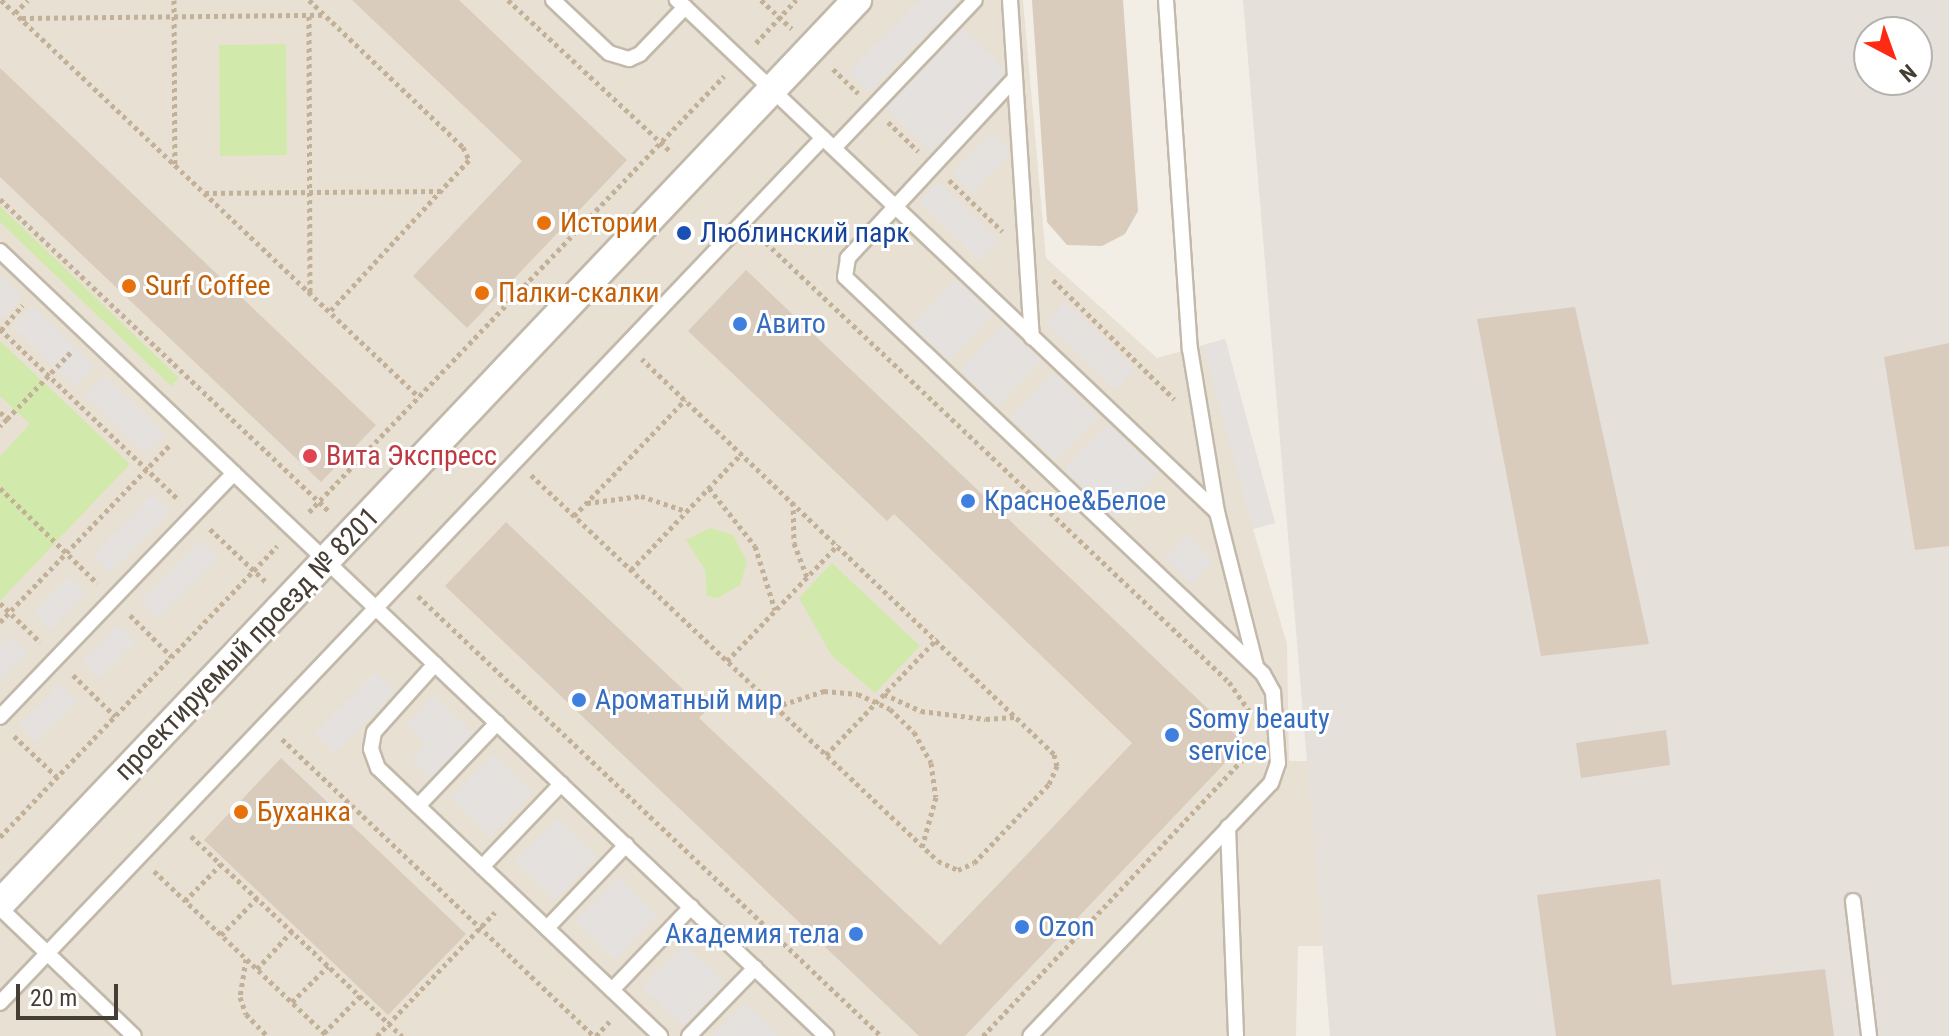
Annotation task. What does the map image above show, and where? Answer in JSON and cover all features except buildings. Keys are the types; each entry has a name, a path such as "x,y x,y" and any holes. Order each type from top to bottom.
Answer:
{"street":[{"name":"проектируемый проезд № 8201","path":"0,906 857,0"}],"lane":[{"path":"553,0 609,53 629,59 640,54 681,4 1217,512"},
{"path":"0,1003 744,221 828,143 873,107 975,0"},
{"path":"1010,0 1032,337"},
{"path":"1166,0 1190,349 1217,512 1256,666"},
{"path":"1015,78 848,258 845,277 851,287 1256,666 1273,692 1277,769 1228,827 1030,1036"},
{"path":"0,251 755,968 817,1033"},
{"path":"0,717 234,473"},
{"path":"435,664 383,719 371,740 378,768 660,1036"},
{"path":"418,806 497,723"},
{"path":"482,867 561,784"},
{"path":"1228,827 1236,1036"},
{"path":"547,928 626,845"},
{"path":"1853,901 1869,1036"},
{"path":"0,906 134,1036"},
{"path":"612,990 691,907"},
{"path":"689,1036 755,968"}],"path":[{"path":"1,0 419,397"},
{"path":"18,16 28,0"},
{"path":"174,0 175,165"},
{"path":"309,0 468,153 467,166 329,312"},
{"path":"508,0 694,173"},
{"path":"761,0 1201,425"},
{"path":"0,837 796,0"},
{"path":"18,16 325,15"},
{"path":"309,16 310,294"},
{"path":"204,193 444,191"},
{"path":"0,199 352,533"},
{"path":"744,221 1229,682 1254,726"},
{"path":"0,329 287,602"},
{"path":"0,426 88,334"},
{"path":"516,461 922,847 948,868 966,868 1049,784 1057,766 1054,754 1018,716 627,344"},
{"path":"0,622 212,400"},
{"path":"574,516 685,400"},
{"path":"0,412 7,419"},
{"path":"631,570 742,453"},
{"path":"0,488 172,657"},
{"path":"709,488 755,546 775,611"},
{"path":"586,504 641,496 686,512"},
{"path":"793,502 794,543 807,577"},
{"path":"727,661 838,545"},
{"path":"402,581 881,1036"},
{"path":"826,755 937,639"},
{"path":"775,707 790,698 824,691 877,701 914,732 931,763 936,797 922,847"},
{"path":"884,694 921,711 986,719 1018,716"},
{"path":"266,724 594,1036"},
{"path":"11,733 57,777"},
{"path":"983,1036 1244,762 1254,737"},
{"path":"174,819 402,1036"},
{"path":"139,857 326,1034 360,996"},
{"path":"185,901 221,864"},
{"path":"377,1036 512,895"},
{"path":"221,935 257,898"},
{"path":"257,969 292,931"},
{"path":"246,959 240,997 246,1014 267,1036"},
{"path":"292,1003 328,966"}],"shaded area":[{"path":"0,0 1023,0 1046,258 1157,358 1225,339 1275,523 1253,529 1287,644 1289,761 1308,761 1324,946 1298,946 1296,1036 0,1036"},
{"path":"920,0 959,0 869,92 849,72"},
{"path":"1243,0 1949,0 1949,1036 1330,1036"},
{"path":"963,28 1009,72 931,153 886,108"},
{"path":"992,132 1012,152 972,193 952,173"},
{"path":"938,182 999,240 980,261 919,202"},
{"path":"0,275 23,297 3,318 0,315"},
{"path":"956,279 993,315 950,361 912,325"},
{"path":"1065,302 1135,369 1116,390 1045,323"},
{"path":"32,306 95,367 75,387 13,327"},
{"path":"1004,325 1041,360 998,406 960,370"},
{"path":"1225,339 1275,523 1253,529 1203,345"},
{"path":"1053,372 1099,416 1056,461 1010,417"},
{"path":"104,375 165,434 145,454 84,395"},
{"path":"1108,424 1159,472 1115,518 1064,469"},
{"path":"153,494 171,511 110,573 93,555"},
{"path":"1187,535 1213,561 1191,584 1164,557"},
{"path":"201,540 219,558 158,619 140,602"},
{"path":"69,576 86,593 50,630 33,613"},
{"path":"118,625 136,642 99,678 82,661"},
{"path":"10,635 28,653 0,681 0,646"},
{"path":"375,672 395,692 335,753 315,733"},
{"path":"59,684 77,702 36,742 19,725"},
{"path":"434,696 474,735 431,778 411,759 425,744 406,725"},
{"path":"493,754 533,793 490,836 451,798"},
{"path":"558,818 597,857 555,900 515,861"},
{"path":"618,877 658,916 615,960 575,921"},
{"path":"685,944 725,982 682,1026 642,987"},
{"path":"745,1003 765,1022 779,1036 712,1036"}],"green space":[{"path":"286,44 287,155 220,156 219,45"},
{"path":"0,206 179,378 171,386 0,222"},
{"path":"0,341 130,464 0,601 0,456 30,424 0,396"},
{"path":"710,528 733,535 747,562 740,585 718,598 707,596 705,570 686,540"},
{"path":"832,563 920,646 875,693 832,656 799,598"}],"place":[{"name":"Истории","path":"544,223"},
{"name":"Люблинский парк","path":"684,233"},
{"name":"Surf Coffee","path":"129,286"},
{"name":"Палки-скалки","path":"482,293"},
{"name":"Авито","path":"740,324"},
{"name":"Вита Экспресс","path":"310,456"},
{"name":"Красное&Белое","path":"968,501"},
{"name":"Ароматный мир","path":"579,700"},
{"name":"Somy beauty service","path":"1172,735"},
{"name":"Буханка","path":"241,812"},
{"name":"Ozon","path":"1022,927"},
{"name":"Академия тела","path":"856,934"}]}
